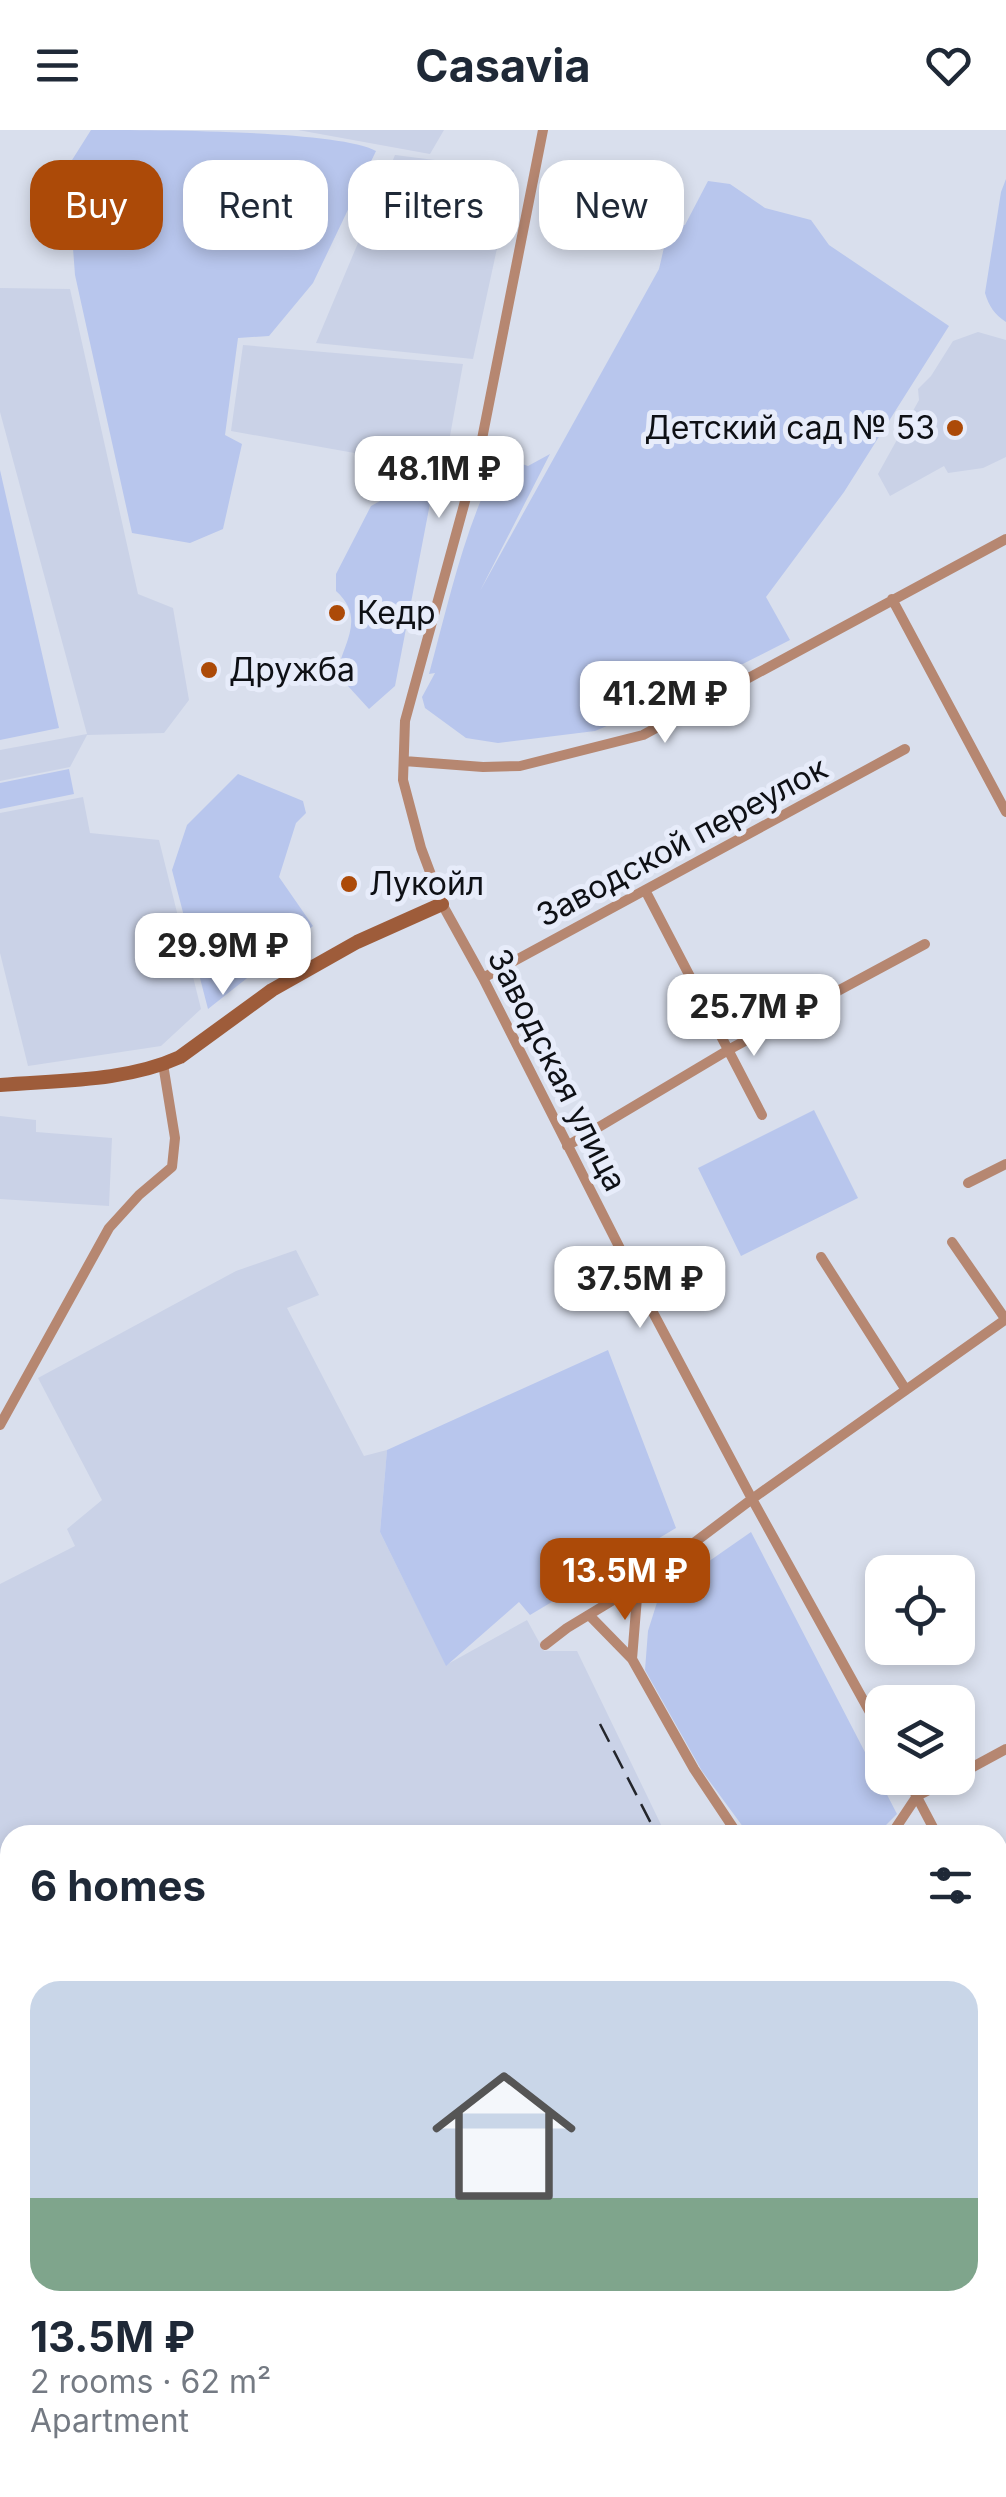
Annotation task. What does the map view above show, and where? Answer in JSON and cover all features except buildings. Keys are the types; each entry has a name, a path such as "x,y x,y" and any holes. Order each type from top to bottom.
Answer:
{"street":[{"name":"Заводская улица","path":"543,130 482,439 404,721 403,780 442,904 752,1500 865,1703"},
{"path":"404,762 520,766 644,735 1006,539"},
{"path":"892,599 1006,812"},
{"name":"Заводской переулок","path":"483,978 906,749"},
{"path":"645,890 762,1114"},
{"path":"0,1086 111,1076 163,1064 272,990 356,942 442,904"},
{"path":"568,1146 730,1049 924,944"},
{"path":"0,1425 109,1228 138,1195 172,1167 175,1138 163,1064"},
{"path":"968,1183 1006,1164"},
{"path":"545,1645 638,1584 1006,1319 952,1242"},
{"path":"820,1257 906,1390"},
{"path":"632,1660 638,1584"},
{"path":"589,1614 632,1660 694,1769 731,1825"},
{"path":"975,1766 1006,1750"},
{"path":"898,1825 917,1796 932,1825"}],"shaded area":[{"path":"91,130 284,135 355,144 376,151 372,160 348,160 348,210 313,283 269,336 238,338 225,435 242,444 223,529 190,543 132,533 75,275 73,250 163,250 163,160 72,160"},
{"path":"298,130 444,130 430,154"},
{"path":"395,155 435,160 393,160"},
{"path":"1006,179 1006,322 985,293"},
{"path":"708,181 730,184 765,208 811,220 829,245 949,326 844,492 766,597 790,640 691,690 595,731 498,743 466,738 425,708 422,697 435,673 429,674 451,591 488,483 501,457 528,466 550,454 480,591 659,269 663,250 684,250 685,225"},
{"path":"355,250 497,250 473,359 316,343"},
{"path":"0,288 70,289 138,594 173,608 189,700 164,733 87,735 70,767 0,781 0,750 87,734 0,412"},
{"name":"Детский сад № 53","path":"978,332 1006,340 1006,457 983,468 948,473 944,466 890,496 878,474 919,400 918,389 953,341"},
{"path":"243,345 463,364 444,469 231,431"},
{"path":"0,470 59,728 0,740"},
{"path":"402,489 432,493 395,686 369,709 337,674 351,622 345,601 336,591 336,574 371,506"},
{"path":"69,769 74,794 0,809 0,783"},
{"path":"238,774 303,801 306,813 296,823 279,877 313,926 208,1009 172,870 187,825"},
{"path":"83,797 90,833 159,840 201,1009 161,1046 28,1066 0,953 0,813"},
{"path":"814,1110 858,1198 741,1256 698,1168"},
{"path":"0,1116 36,1120 36,1132 112,1138 109,1206 0,1199"},
{"path":"296,1250 319,1295 287,1308 364,1456 387,1450 380,1532 446,1665 527,1620 544,1651 577,1651 661,1825 0,1825 0,1584 75,1546 67,1529 102,1500 38,1378 236,1271"},
{"path":"608,1350 676,1528 530,1615 519,1602 446,1666 380,1532 387,1450"},
{"path":"751,1532 865,1752 865,1795 887,1795 897,1814 886,1825 742,1825 702,1771 645,1670 648,1631 659,1596"}],"railway":[{"path":"600,1724 652,1825"}],"place":[{"name":"Детский сад № 53","path":"955,428"},
{"name":"Кедр","path":"337,613"},
{"name":"Дружба","path":"209,670"},
{"name":"Лукойл","path":"349,884"}]}
